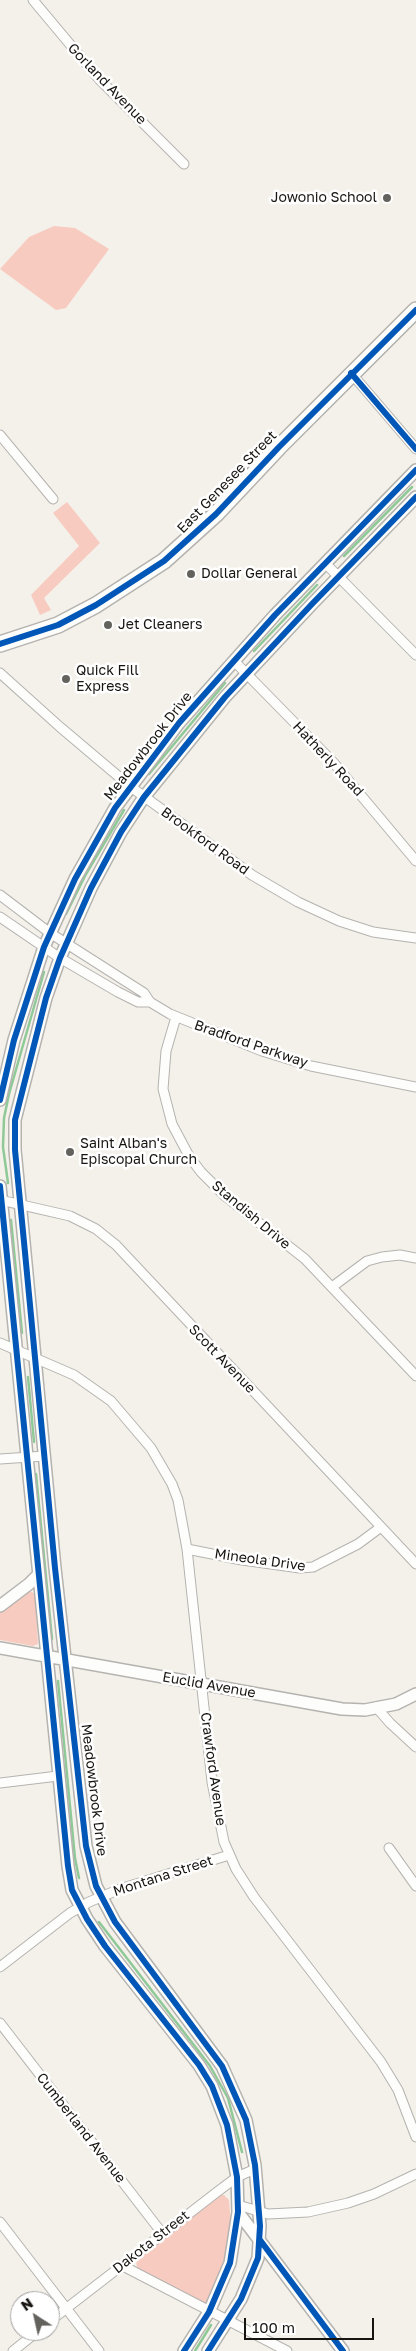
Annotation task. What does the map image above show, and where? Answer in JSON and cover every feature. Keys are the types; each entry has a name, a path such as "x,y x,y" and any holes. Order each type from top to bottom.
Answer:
{"main road":[{"name":"East Genesee Street","path":"0,644 58,625 96,605 164,561 216,514 278,447 416,310"}],"street":[{"name":"Gorland Avenue","path":"33,0 99,79 184,164"},
{"path":"351,373 416,449"},
{"path":"0,435 53,499"},
{"name":"Meadowbrook Drive","path":"1,1092 14,1040 44,948 101,830 130,787 179,723 234,661 416,470"},
{"name":"Meadowbrook Drive","path":"208,2351 241,2299 255,2268 260,2240 260,2212 255,2169 246,2120 222,2066 139,1957 115,1922 101,1896 86,1846 15,1150 15,1120 46,998 60,958 91,888 144,797 205,721 339,576 416,498"},
{"path":"326,564 416,655"},
{"name":"Hatherly Road","path":"234,661 333,762 416,861"},
{"name":"Brookford Road","path":"0,673 130,787 252,875 298,902 339,921 374,932 416,938"},
{"name":"Bradford Parkway","path":"0,895 50,933 144,993 150,1002 176,1017 262,1051 311,1066 416,1087"},
{"name":"Bradford Parkway","path":"0,917 60,958 132,999 138,1002 150,1002"},
{"name":"Standish Drive","path":"176,1017 166,1051 163,1089 172,1124 190,1156 201,1172 226,1196 305,1259 416,1376"},
{"path":"0,1186 58,1776 72,1890 80,1907 105,1946 199,2065 212,2086 227,2125 237,2177 238,2209 230,2263 219,2293 184,2351"},
{"name":"Scott Avenue","path":"1,1200 70,1216 96,1229 116,1245 416,1564"},
{"path":"332,1287 367,1261 400,1255 416,1258"},
{"name":"Crawford Avenue","path":"0,1343 36,1358 88,1384 111,1401 140,1433 172,1484 178,1500 188,1550 212,1782 220,1826 229,1855 254,1897 381,2062 398,2090 416,2137"},
{"path":"0,1459 45,1456"},
{"name":"Mineola Drive","path":"188,1550 262,1563 300,1568 313,1567 350,1549 381,1527"},
{"path":"0,1606 29,1584 38,1574"},
{"name":"Euclid Avenue","path":"0,1648 342,1709 365,1710 396,1704 416,1694"},
{"path":"376,1707 390,1723 416,1746"},
{"path":"0,1783 58,1776"},
{"path":"389,1848 416,1886"},
{"name":"Montana Street","path":"0,1967 80,1907 101,1896 229,1855"},
{"name":"Cumberland Avenue","path":"0,2023 162,2233"},
{"name":"Dakota Street","path":"60,2313 237,2177 255,2169"},
{"path":"238,2209 277,2215 300,2213 348,2203 374,2194 416,2174"},
{"path":"238,2209 343,2351"},
{"path":"0,2222 99,2351"},
{"path":"121,2266 287,2351"},
{"path":"13,2351 26,2341"}],"shaded area":[{"path":"54,226 75,228 109,249 66,308 56,310 0,269 29,237"},
{"path":"67,502 100,543 44,598 51,610 40,615 31,595 79,546 53,513"},
{"path":"30,1591 35,1594 38,1644 33,1646 0,1640 0,1611"},
{"path":"220,2195 224,2195 229,2200 231,2225 228,2252 207,2303 201,2303 137,2268 136,2260"}],"waterway":[{"path":"344,556 412,487"},
{"path":"254,651 317,585"},
{"path":"149,774 225,683"},
{"path":"66,914 86,874 124,810"},
{"path":"8,1183 3,1147 4,1118 9,1094 44,972"},
{"path":"11,1220 22,1333"},
{"path":"28,1377 34,1442"},
{"path":"36,1474 52,1639"},
{"path":"58,1681 75,1858 79,1878"},
{"path":"99,1922 210,2066 228,2098 242,2152"},
{"path":"195,2351 211,2325"}],"cycle path":[{"path":"0,644 58,625 96,605 164,561 216,514 279,447 416,310"},
{"path":"351,373 416,449"},
{"path":"0,1100 14,1040 44,947 75,879 115,808 179,723 234,661 275,615 416,470"},
{"path":"208,2351 241,2299 258,2258 260,2226 255,2165 246,2120 222,2066 115,1922 96,1886 86,1846 55,1568 15,1150 15,1120 46,998 60,958 91,888 121,832 144,797 225,697 416,497"},
{"path":"0,1186 68,1866 72,1890 87,1919 105,1946 199,2065 212,2086 227,2125 237,2177 238,2212 230,2263 209,2312 184,2351"},
{"path":"260,2240 343,2351"}],"place":[{"name":"Jowonio School","path":"387,198"},
{"name":"Dollar General","path":"191,574"},
{"name":"Jet Cleaners","path":"108,625"},
{"name":"Quick Fill Express","path":"66,679"},
{"name":"Saint Alban's Episcopal Church","path":"70,1152"}]}
